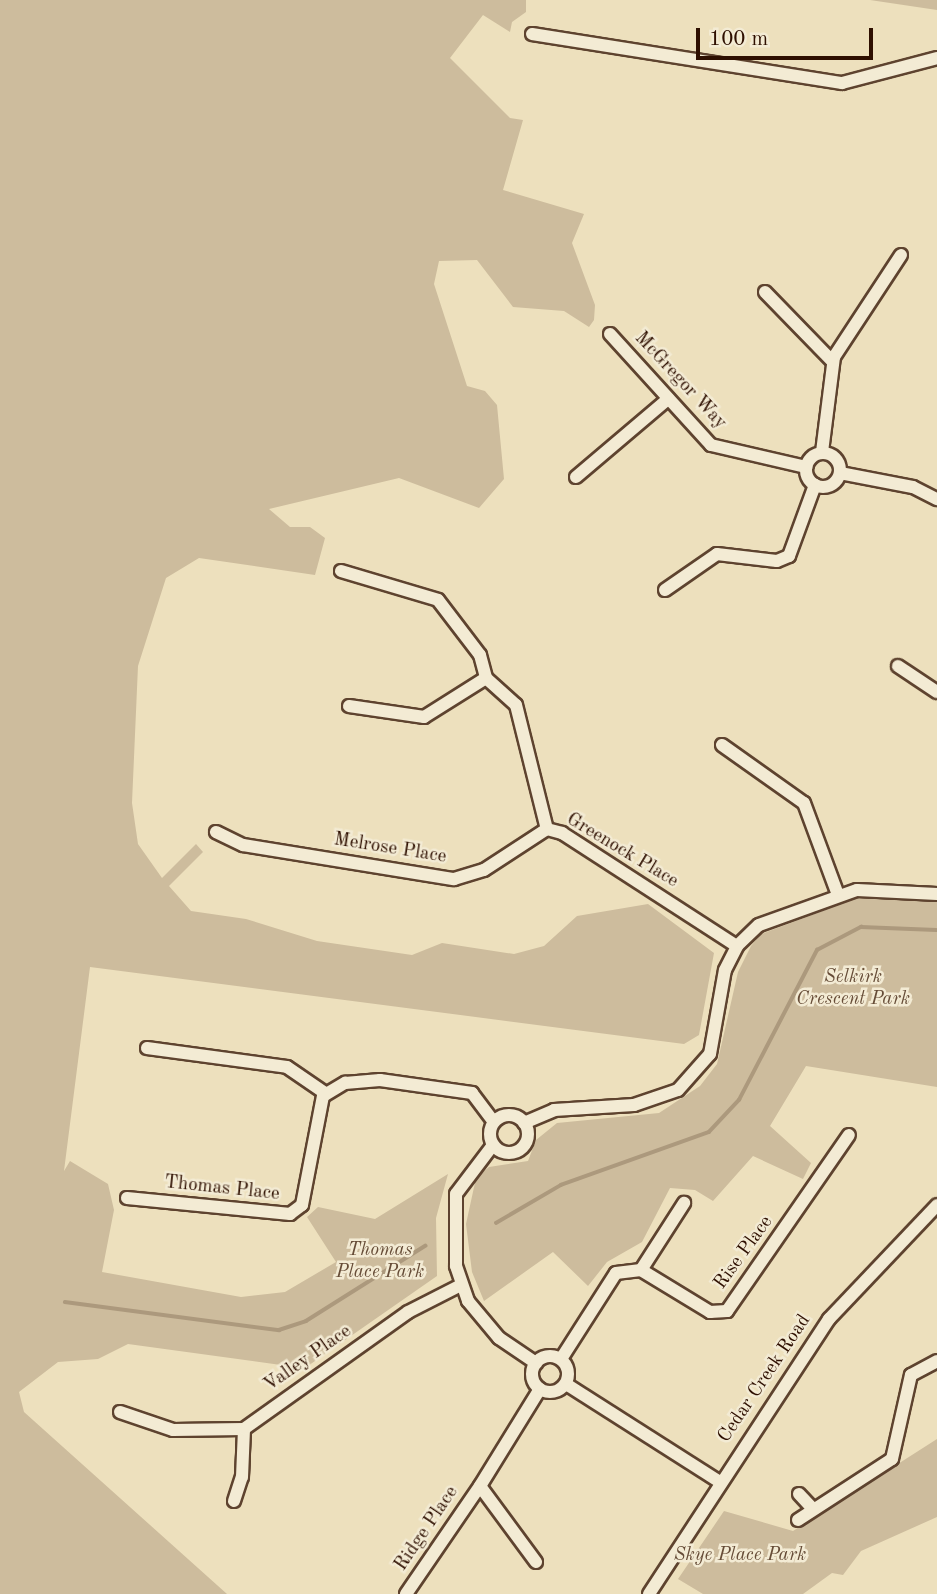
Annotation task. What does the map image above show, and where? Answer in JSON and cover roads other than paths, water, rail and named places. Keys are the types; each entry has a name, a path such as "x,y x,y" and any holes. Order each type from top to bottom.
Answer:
{"street":[{"path":"532,34 842,83 937,58"},
{"path":"665,590 717,554 777,561 789,556 816,485 806,467 822,452 832,361 901,255"},
{"path":"765,292 832,361"},
{"name":"McGregor Way","path":"610,334 718,449 806,467"},
{"path":"576,477 668,398"},
{"path":"816,485 833,484 840,473 836,458 822,452"},
{"path":"840,473 913,487 937,499"},
{"name":"Greenock Place","path":"341,571 438,600 480,655 486,678 505,689 518,710 547,829 562,833 737,946"},
{"path":"898,666 937,692"},
{"path":"349,706 424,717 486,678"},
{"path":"722,746 804,803 838,895"},
{"name":"Melrose Place","path":"216,832 243,845 454,879 484,870 547,829"},
{"path":"524,1123 564,1108 634,1105 678,1090 710,1054 725,970 737,946 759,925 838,895 873,889 937,894"},
{"path":"147,1048 287,1067 325,1093 345,1083 380,1080 471,1093 494,1122 494,1145 456,1194 452,1245 461,1285 499,1338 536,1363 561,1359 616,1273 641,1270 684,1203"},
{"name":"Thomas Place","path":"127,1198 290,1214 302,1205 314,1119 325,1093"},
{"path":"494,1122 510,1115 524,1123"},
{"path":"494,1145 504,1152 522,1147 524,1123"},
{"name":"Rise Place","path":"641,1270 710,1312 726,1311 849,1135"},
{"name":"Cedar Creek Road","path":"649,1594 828,1319 937,1205"},
{"name":"Valley Place","path":"244,1429 408,1312 461,1285"},
{"path":"536,1363 532,1377 540,1389 554,1392 566,1384 568,1370 561,1359"},
{"path":"798,1520 811,1507 892,1459 911,1375 937,1361"},
{"path":"566,1384 720,1482"},
{"name":"Ridge Place","path":"406,1594 480,1486 540,1389"},
{"path":"120,1412 173,1430 244,1429 234,1502"},
{"path":"480,1486 536,1563"},
{"path":"799,1494 811,1507"}],"waterway":[{"path":"496,1223 561,1185 709,1132 739,1100 817,950 861,927 936,930"},
{"path":"65,1302 279,1330 306,1321 425,1246"}],"park label":[{"name":"Selkirk Crescent Park","path":"853,989"},
{"name":"Thomas Place Park","path":"380,1262"},
{"name":"Skye Place Park","path":"740,1556"}]}
